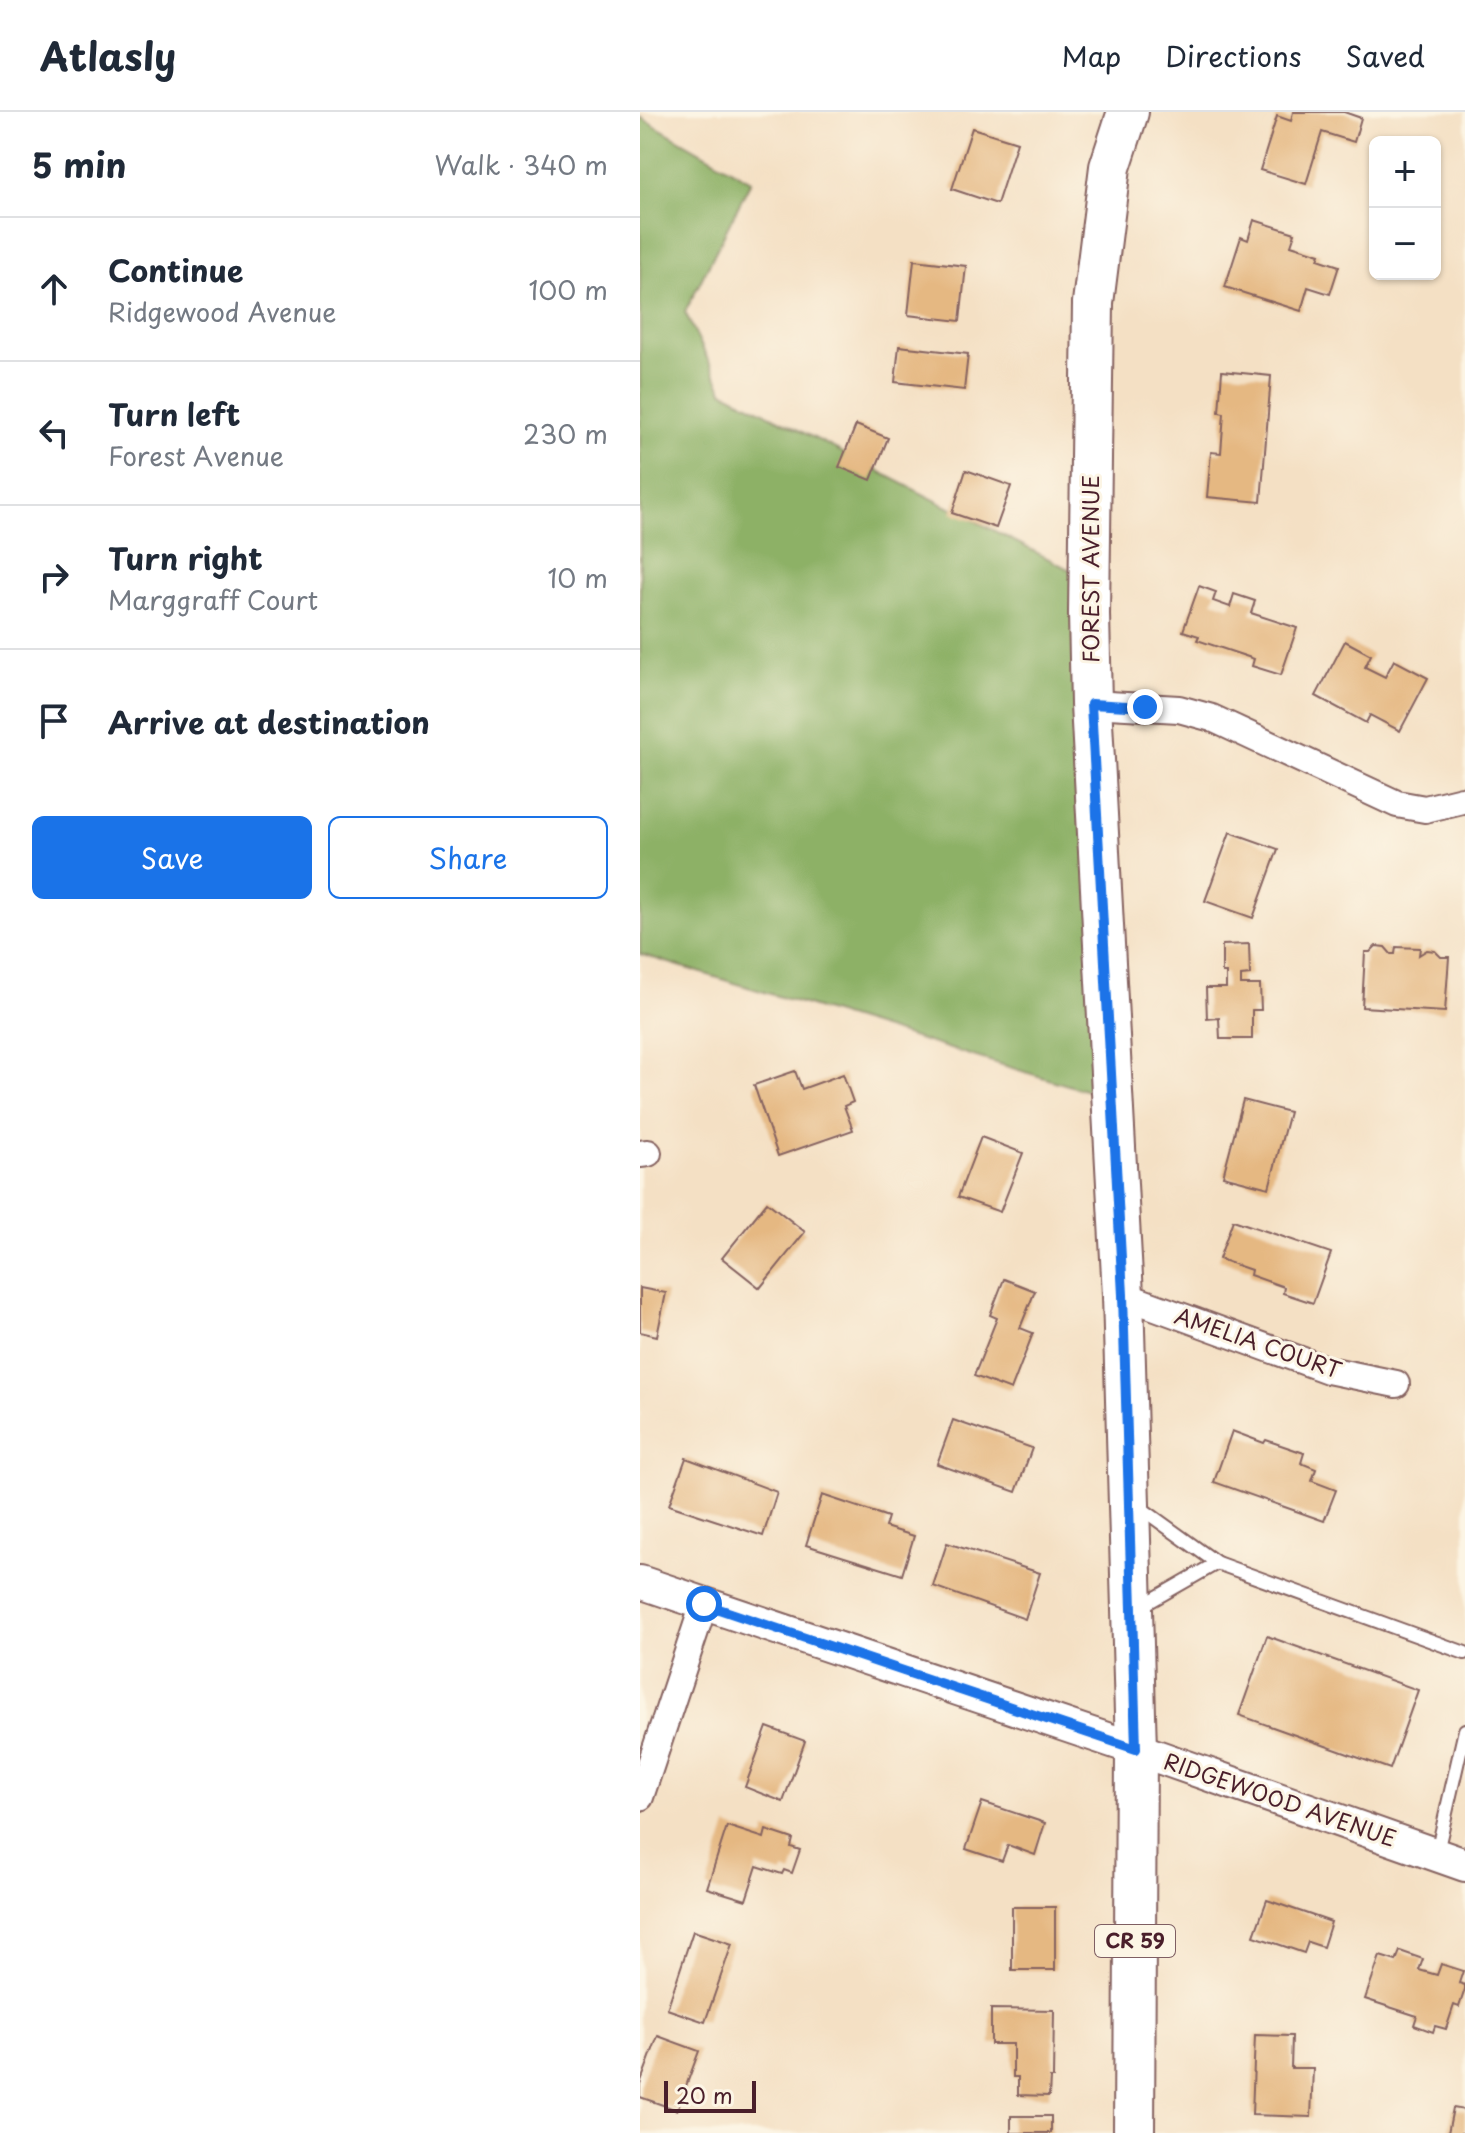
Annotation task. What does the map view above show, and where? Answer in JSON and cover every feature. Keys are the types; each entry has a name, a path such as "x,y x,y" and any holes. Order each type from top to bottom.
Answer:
{"main road":[{"name":"FOREST AVENUE","path":"1128,112 1110,167 1093,303 1089,603 1091,704 1123,1295 1136,1749 1134,2133"}],"street":[{"path":"1091,704 1179,709 1212,718 1397,804 1425,809 1462,800"},
{"name":"AMELIA COURT","path":"1123,1295 1328,1370 1396,1384"},
{"name":"RIDGEWOOD AVENUE","path":"640,1582 1136,1749 1450,1860"},
{"path":"640,1797 704,1604"}],"lane":[{"path":"1129,1499 1217,1563 1465,1653"},
{"path":"1132,1611 1217,1563"},
{"path":"1450,1860 1465,1730"}],"green space":[{"path":"640,117 751,181 685,312 723,391 1090,580 1110,1098 640,954"}],"building":[{"path":"1293,112 1344,112 1361,118 1354,142 1322,132 1306,184 1260,170 1277,116 1291,121"},
{"path":"972,128 1017,142 997,204 952,189"},
{"path":"1254,220 1295,233 1291,245 1320,254 1318,259 1339,266 1330,294 1308,287 1301,311 1225,287 1241,237 1248,240"},
{"path":"914,260 966,266 960,321 908,315"},
{"path":"899,346 968,354 964,390 895,382"},
{"path":"1222,371 1271,376 1261,502 1207,497 1211,452 1221,453 1224,413 1219,412"},
{"path":"856,425 888,438 871,480 839,467"},
{"path":"966,470 1011,486 996,528 952,513"},
{"path":"1199,586 1216,592 1213,601 1230,607 1234,594 1255,601 1251,613 1297,628 1281,675 1252,666 1254,659 1197,640 1199,636 1183,631"},
{"path":"1345,641 1371,655 1365,667 1385,677 1394,660 1428,678 1400,731 1370,715 1366,723 1316,696"},
{"path":"1230,832 1278,849 1253,918 1205,901"},
{"path":"1249,944 1250,975 1241,976 1241,985 1260,985 1261,1010 1252,1010 1252,1039 1220,1039 1219,1018 1207,1019 1206,988 1226,988 1226,973 1222,973 1222,945"},
{"path":"1376,946 1385,947 1391,954 1395,954 1396,947 1420,948 1419,955 1427,950 1435,951 1441,957 1449,957 1445,1012 1362,1007 1365,952"},
{"path":"795,1071 802,1089 843,1074 853,1102 844,1106 853,1130 778,1156 754,1085"},
{"path":"1243,1100 1289,1112 1269,1188 1223,1176"},
{"path":"981,1137 1023,1153 1000,1212 958,1197"},
{"path":"767,1202 805,1232 760,1288 722,1258"},
{"path":"1233,1220 1331,1253 1313,1303 1283,1293 1284,1287 1250,1275 1251,1270 1219,1259"},
{"path":"1004,1279 1035,1291 1020,1328 1033,1333 1011,1390 974,1376 997,1318 990,1315"},
{"path":"640,1288 666,1293 657,1336 640,1332"},
{"path":"953,1420 1032,1448 1016,1492 937,1464"},
{"path":"1232,1431 1304,1453 1301,1463 1316,1469 1312,1481 1336,1490 1324,1521 1214,1482"},
{"path":"686,1458 777,1492 763,1536 669,1505"},
{"path":"822,1495 888,1517 885,1527 914,1536 902,1575 806,1545"},
{"path":"947,1543 1040,1573 1025,1619 933,1586"},
{"path":"1267,1636 1418,1690 1390,1769 1239,1715"},
{"path":"767,1727 805,1741 783,1802 745,1787"},
{"path":"982,1802 1045,1823 1035,1855 1008,1845 1002,1861 966,1849"},
{"path":"727,1826 764,1838 766,1830 793,1839 791,1847 800,1850 792,1873 784,1870 782,1874 757,1866 746,1900 707,1888"},
{"path":"1267,1900 1331,1922 1323,1947 1308,1942 1304,1953 1254,1936"},
{"path":"1012,1907 1055,1907 1055,1970 1012,1970"},
{"path":"693,1931 732,1944 705,2022 667,2009"},
{"path":"1400,1951 1423,1959 1419,1970 1437,1975 1441,1964 1463,1971 1459,1983 1465,1985 1465,1989 1459,2007 1454,2005 1446,2029 1435,2026 1433,2032 1414,2025 1417,2016 1365,1999 1380,1956 1396,1961"},
{"path":"991,2009 1054,2010 1053,2078 1050,2078 1049,2096 1018,2095 1018,2077 1013,2077 1013,2044 991,2044"},
{"path":"1255,2035 1292,2036 1291,2068 1313,2068 1311,2117 1252,2115"},
{"path":"658,2036 699,2051 677,2110 640,2097 640,2084"},
{"path":"1453,2108 1465,2110 1465,2133 1448,2133"},
{"path":"1011,2116 1051,2116 1051,2133 1011,2133"}],"route":[{"path":"704,1604 1136,1749 1123,1295 1091,704 1145,707"}]}
